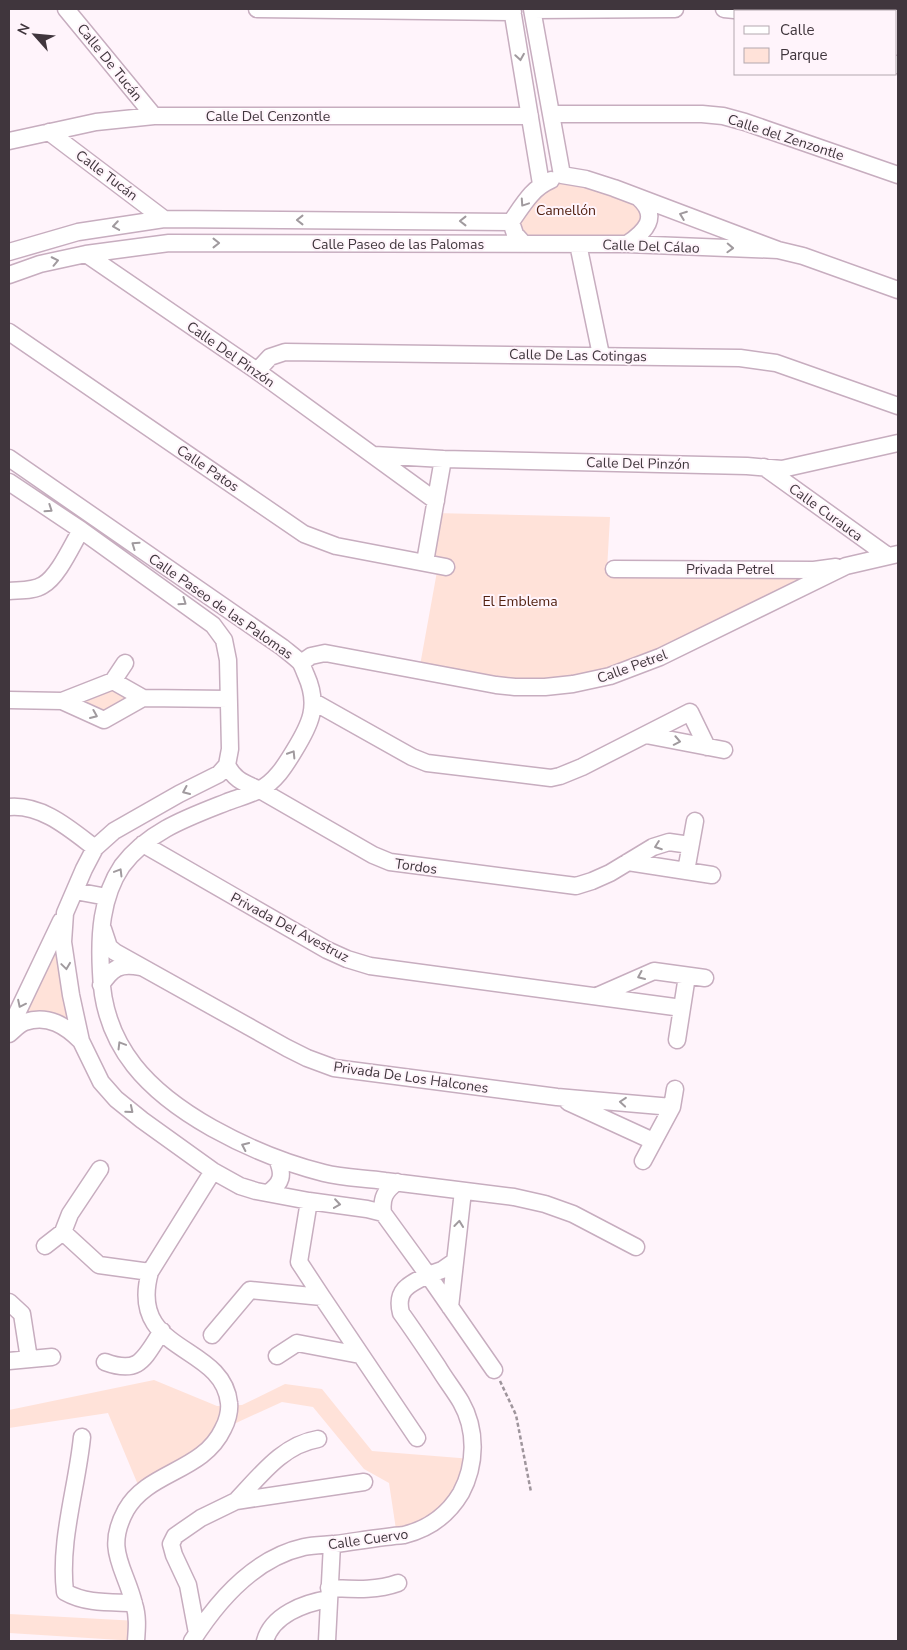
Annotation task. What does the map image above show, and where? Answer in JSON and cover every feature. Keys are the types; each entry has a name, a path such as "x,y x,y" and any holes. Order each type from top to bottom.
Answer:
{"street":[{"name":"Calle De Tucán","path":"66,9 154,116"},
{"path":"257,9 513,10 541,184"},
{"path":"524,244 515,234 511,222 531,193 541,184 562,175 532,9 675,9"},
{"name":"Calle del Zenzontle","path":"551,114 702,114 723,116 898,176"},
{"name":"Calle Del Cenzontle","path":"9,141 96,122 154,116 530,116"},
{"name":"Calle Tucán","path":"49,132 164,219"},
{"name":"Calle Del Cálao","path":"562,175 586,179 778,250 803,256 898,290"},
{"path":"628,244 643,233 650,215 647,205 639,198"},
{"name":"Calle Paseo de las Palomas","path":"9,252 78,232 164,219 511,222"},
{"name":"Calle Paseo de las Palomas","path":"9,275 40,264 86,254 169,243 524,244"},
{"name":"Calle Del Cálao","path":"524,244 628,244 778,250"},
{"path":"578,244 601,355"},
{"name":"Calle Del Pinzón","path":"86,254 257,371 436,501"},
{"name":"Calle Patos","path":"9,332 304,534 336,546 446,567"},
{"name":"Calle De Las Cotingas","path":"257,371 270,357 285,352 601,355 758,359 801,371 898,406"},
{"name":"Calle Del Pinzón","path":"374,455 782,469 898,443"},
{"name":"Calle Paseo de las Palomas","path":"9,458 282,647 301,663 309,682 314,702 308,727 279,774 260,790 181,820 143,844 120,869 107,897 102,924 101,985 107,1015 116,1037 138,1072 174,1105 237,1142 277,1159 326,1174 514,1197 544,1204 573,1214 636,1247"},
{"path":"425,562 443,458"},
{"name":"Calle Curauca","path":"764,467 893,555"},
{"name":"Calle Paseo de las Palomas","path":"9,482 81,530 213,624 224,640 228,660 230,749 227,765"},
{"path":"9,591 44,585 53,577 81,530"},
{"name":"Calle Petrel","path":"301,663 311,656 325,653 496,685 545,687 573,684 610,676 660,658 846,566 893,555"},
{"name":"Privada Petrel","path":"614,569 814,570 846,566"},
{"path":"120,685 125,662"},
{"path":"9,700 62,702 120,685 143,698"},
{"path":"62,702 104,720 143,698 228,699"},
{"path":"314,702 412,757 427,763 551,778 571,773 690,712 715,748 646,735"},
{"path":"9,1030 96,848 114,831 179,794 219,774 227,765"},
{"name":"Tordos","path":"227,765 232,776 373,855 390,862 576,886 601,877 653,847 669,842 690,845"},
{"path":"9,807 29,808 44,813 96,848"},
{"path":"686,871 695,821"},
{"name":"Privada Del Avestruz","path":"143,844 327,950 370,966 682,1008"},
{"path":"628,862 712,875"},
{"path":"75,891 107,897"},
{"path":"65,913 63,942 71,995 81,1042 101,1082 116,1098 142,1120 214,1171 240,1186 309,1201 367,1208 383,1213"},
{"name":"Privada De Los Halcones","path":"102,924 109,946 115,952 294,1051 334,1068 557,1097 672,1106"},
{"path":"101,985 112,970 126,965 140,967"},
{"path":"597,996 654,971 705,978"},
{"path":"677,1040 687,976"},
{"path":"9,1034 23,1022 39,1019 57,1022 68,1028 81,1042"},
{"path":"643,1161 672,1106 674,1089"},
{"name":"Privada De Los Halcones","path":"557,1097 653,1141"},
{"path":"268,1193 275,1188 281,1178 282,1172 277,1159"},
{"path":"45,1246 63,1232 70,1214 100,1169"},
{"path":"136,1641 138,1621 134,1603 118,1561 116,1542 120,1524 126,1510 146,1488 205,1454 218,1440 226,1423 230,1405 226,1388 214,1371 162,1331 151,1319 146,1303 145,1287 150,1272 214,1171"},
{"path":"396,1182 383,1197 383,1213 494,1370"},
{"path":"450,1307 463,1191"},
{"path":"309,1201 299,1262 417,1438"},
{"path":"63,1232 99,1265 150,1272"},
{"path":"428,1275 442,1270 455,1261"},
{"name":"Calle Cuervo","path":"194,1637 215,1606 235,1586 258,1568 304,1547 404,1535 418,1531 432,1524 457,1499 467,1481 472,1459 471,1428 462,1403 401,1314 398,1304 399,1296 405,1289 428,1275"},
{"path":"212,1336 250,1290 322,1297"},
{"path":"9,1302 22,1314 29,1359"},
{"path":"105,1362 124,1368 136,1365 162,1331"},
{"path":"277,1356 297,1343 360,1354"},
{"path":"9,1361 52,1357"},
{"path":"82,1437 80,1463 67,1534 63,1571 65,1592 77,1599 134,1603"},
{"path":"236,1502 278,1457 306,1441 318,1439"},
{"path":"194,1637 188,1585 171,1544 175,1536 201,1518 236,1502 364,1482"},
{"path":"327,1641 332,1544"},
{"path":"265,1641 268,1630 291,1612 329,1593 378,1588 398,1583"}],"path":[{"path":"494,1370 516,1415 531,1492"}],"green space":[{"name":"Camellón","path":"562,175 639,198 643,233 578,244 515,234 531,193"},
{"name":"El Emblema","path":"434,513 610,517 607,570 814,570 783,598 573,684 419,671 438,566 425,562"},
{"path":"113,681 143,698 104,720 62,701"},
{"path":"65,913 81,1041 57,1022 9,1034"},
{"path":"154,1380 217,1406 242,1405 285,1384 322,1389 372,1451 472,1459 457,1499 397,1536 389,1483 364,1469 313,1407 282,1402 236,1423 226,1423 218,1440 141,1492 108,1413 9,1428 9,1410"},
{"path":"9,1614 138,1621 136,1641 9,1633"}]}
